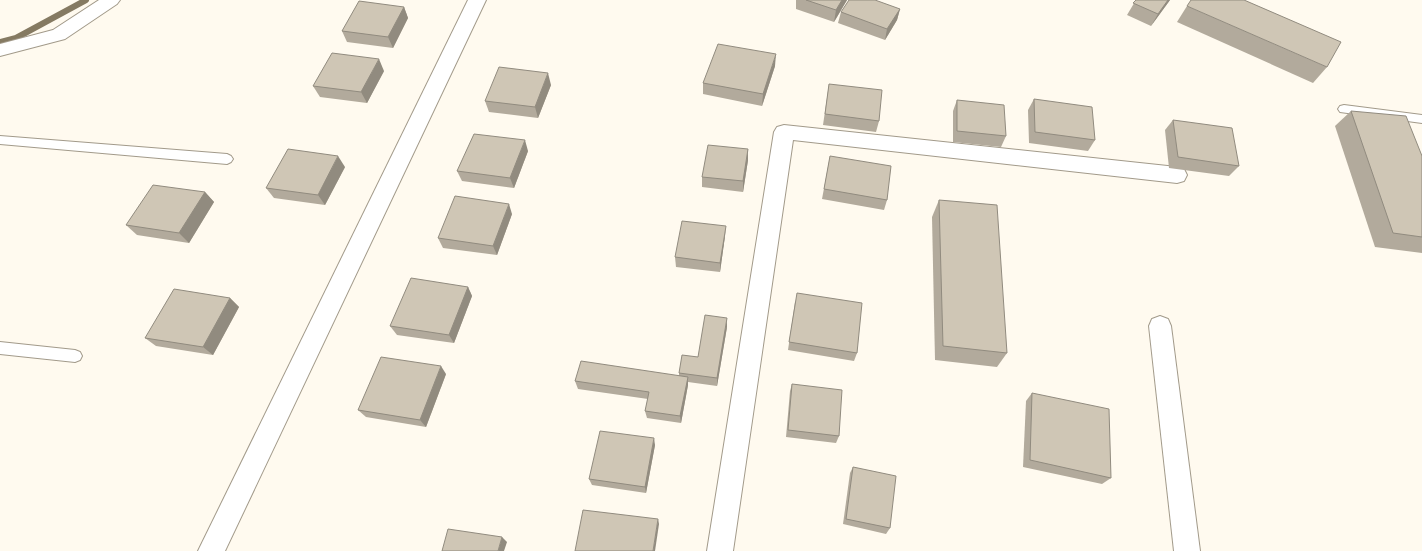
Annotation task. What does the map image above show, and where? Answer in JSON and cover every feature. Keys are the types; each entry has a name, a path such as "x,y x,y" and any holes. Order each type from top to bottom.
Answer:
{"street":[{"path":"0,50 59,35 111,0"},
{"path":"212,551 477,0"},
{"path":"720,551 784,132 1177,175"},
{"path":"1160,326 1187,551"}],"lane":[{"path":"1344,109 1422,119"},
{"path":"1398,116 1404,131"},
{"path":"0,140 227,159"},
{"path":"0,348 75,356"}],"building":[{"path":"806,0 842,0 836,10"},
{"path":"849,0 875,0 900,9 887,29 841,12"},
{"path":"1136,0 1168,0 1158,14 1133,3"},
{"path":"1191,0 1244,0 1341,42 1327,67 1187,6"},
{"path":"359,1 404,7 388,37 342,31"},
{"path":"718,44 776,54 763,94 703,83"},
{"path":"332,53 379,59 361,92 313,86"},
{"path":"499,67 548,73 535,107 485,101"},
{"path":"829,84 882,90 879,121 825,114"},
{"path":"1034,99 1092,107 1095,140 1035,132"},
{"path":"957,100 1004,105 1006,136 957,131"},
{"path":"1351,111 1406,116 1422,156 1422,237 1393,233"},
{"path":"1173,120 1232,128 1239,166 1178,157"},
{"path":"474,134 525,140 510,178 457,171"},
{"path":"708,145 748,149 743,181 702,177"},
{"path":"288,149 338,156 318,195 266,188"},
{"path":"830,156 891,166 887,200 824,189"},
{"path":"153,185 205,192 179,233 126,225"},
{"path":"455,196 509,204 493,246 438,238"},
{"path":"939,200 997,205 1007,353 943,346"},
{"path":"682,221 726,226 720,263 675,257"},
{"path":"411,278 468,287 449,335 390,326"},
{"path":"174,289 230,298 203,347 145,338"},
{"path":"797,293 862,303 857,353 789,342"},
{"path":"705,315 727,318 717,378 679,373 682,355 698,357"},
{"path":"381,357 441,366 420,420 358,410"},
{"path":"581,361 688,377 680,416 645,411 649,392 575,381"},
{"path":"792,384 842,390 839,436 788,430"},
{"path":"1032,393 1109,409 1111,478 1030,460"},
{"path":"600,431 654,438 645,487 589,479"},
{"path":"853,467 896,476 890,528 846,519"},
{"path":"583,510 658,519 653,551 575,551"},
{"path":"448,529 502,537 498,551 442,551"}],"waterway":[{"path":"0,42 16,38 86,0"}]}
